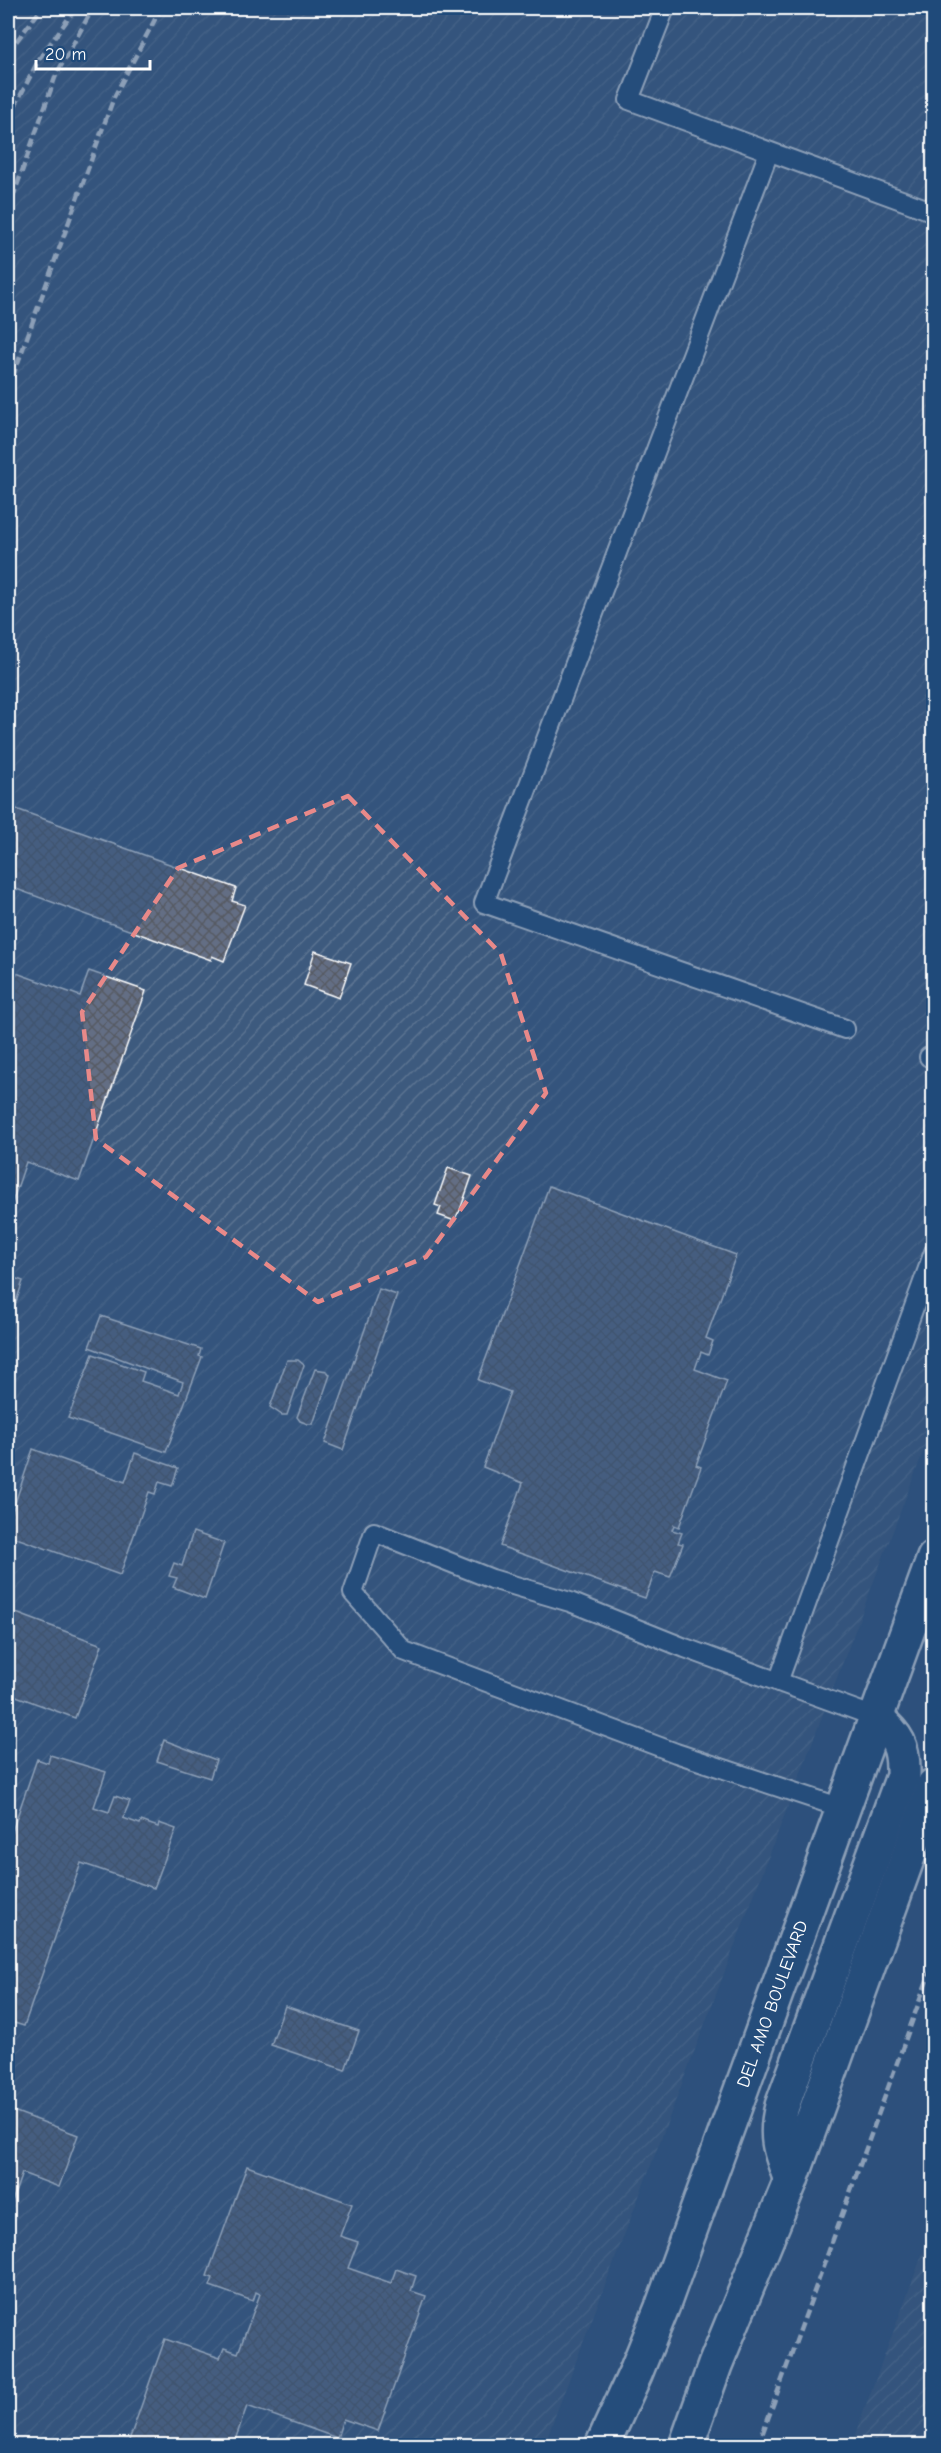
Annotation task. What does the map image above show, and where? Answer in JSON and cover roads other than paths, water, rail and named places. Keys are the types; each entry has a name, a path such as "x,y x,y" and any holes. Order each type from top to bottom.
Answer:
{"main road":[{"name":"DEL AMO BOULEVARD","path":"602,2445 635,2374 663,2305 933,1558"},
{"path":"791,2180 778,2143 777,2124 903,1776 903,1757 899,1742 875,1717"},
{"path":"686,2445 715,2365 791,2180 933,1785"}],"lane":[{"path":"665,8 629,100 933,212"},
{"path":"769,152 484,903 845,1029"},
{"path":"778,1682 933,1252"},
{"path":"842,1808 676,1753 404,1651 353,1593 374,1532 492,1578 570,1602 875,1717"}],"railway":[{"path":"8,52 42,8"},
{"path":"8,120 39,59 76,8"},
{"path":"8,211 56,75 93,8"},
{"path":"8,390 114,97 161,8"},
{"path":"758,2446 934,1961"}]}
